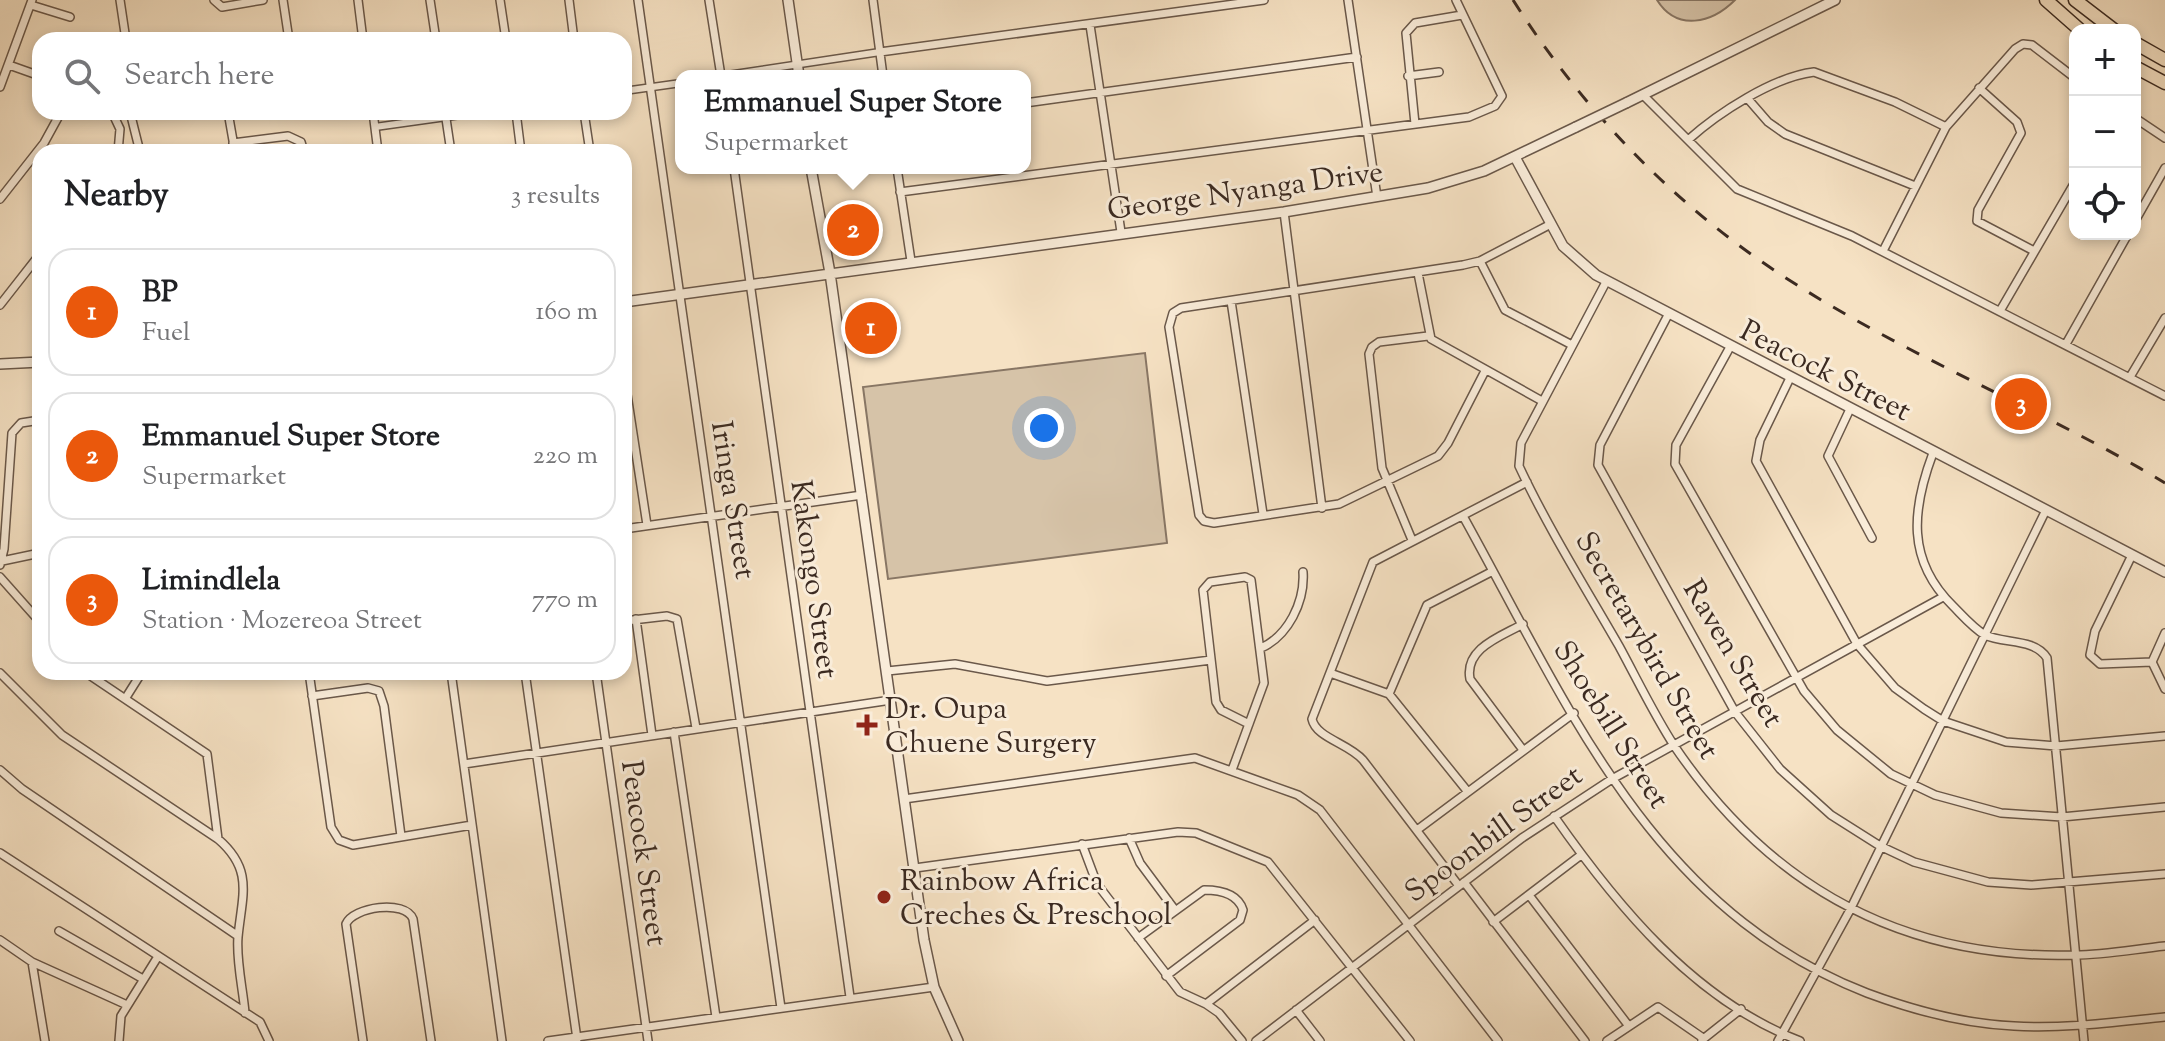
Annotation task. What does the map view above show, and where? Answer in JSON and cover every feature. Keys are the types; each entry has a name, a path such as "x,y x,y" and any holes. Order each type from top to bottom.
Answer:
{"main road":[{"path":"2046,0 2073,24"},
{"path":"2075,0 2106,24"},
{"path":"2141,46 2165,60"},
{"path":"2141,70 2165,83"}],"street":[{"path":"120,0 125,32"},
{"path":"214,0 222,7 263,0"},
{"path":"283,0 288,32"},
{"path":"358,0 362,32"},
{"path":"430,0 435,32"},
{"path":"500,0 505,32"},
{"path":"569,0 573,32"},
{"name":"Iringa Street","path":"638,0 743,722 781,1008"},
{"path":"709,0 720,70"},
{"path":"788,0 798,70"},
{"path":"873,0 882,70"},
{"path":"802,70 880,52 1264,0"},
{"path":"1348,0 1377,197"},
{"path":"1031,174 1469,117 1495,106 1501,99 1499,87 1456,0"},
{"name":"George Nyanga Drive","path":"632,301 1284,212 1452,182 1515,157 1835,0"},
{"path":"0,87 31,3 70,17"},
{"path":"1415,124 1404,38 1415,23 1462,15"},
{"path":"1090,25 1121,232"},
{"path":"1883,251 1946,127 2023,44 2032,45 2069,73"},
{"path":"1031,102 1357,57"},
{"path":"9,65 32,73"},
{"path":"1408,76 1439,72"},
{"path":"1688,140 1713,119 1748,99 1814,72 1895,102 1946,127"},
{"path":"632,90 675,84"},
{"path":"1979,88 2017,122 2021,133 1978,210 1977,221 2034,251"},
{"path":"1643,95 1728,182 1746,194 1840,230 2165,396"},
{"path":"1748,99 1768,122 1785,134 1915,186"},
{"path":"43,144 57,120"},
{"path":"116,120 120,129 119,144"},
{"path":"131,120 138,144"},
{"path":"229,120 233,144"},
{"path":"374,120 377,144"},
{"path":"375,127 416,120"},
{"path":"447,120 450,144"},
{"path":"517,120 520,144"},
{"path":"585,120 589,144"},
{"path":"2141,122 2165,138"},
{"path":"120,129 132,126"},
{"path":"252,144 288,136 302,144"},
{"name":"Peacock Street","path":"1515,157 1549,225 1575,260 1606,282 2165,572"},
{"path":"0,199 32,158"},
{"path":"2141,210 2165,168"},
{"name":"Kakongo Street","path":"735,174 850,997"},
{"path":"815,174 832,273 904,799 934,987 958,1041"},
{"path":"898,174 911,261"},
{"path":"900,192 1030,174"},
{"path":"2000,311 2069,192"},
{"path":"1284,212 1322,508"},
{"path":"1485,371 1442,453 1386,483 1352,499 1322,508 1214,523 1204,521 1199,515 1169,327 1170,317 1181,308 1480,261 1549,225"},
{"path":"2066,344 2125,240"},
{"path":"1480,261 1505,310 1572,345"},
{"path":"0,305 32,270"},
{"path":"1418,273 1428,336 1440,347 1542,401"},
{"name":"Secretarybird Street","path":"1606,282 1518,450 1519,466 1674,745 1745,834 1789,871 1850,910 1886,925 1966,948 2009,954 2076,955 2165,946"},
{"path":"1231,301 1263,514"},
{"name":"Raven Street","path":"1668,315 1596,459 1735,712 1780,769 1831,815 1880,846 1914,862 1988,882 2069,884 2165,874"},
{"path":"2130,377 2165,318"},
{"path":"1412,540 1386,483 1370,350 1379,342 1428,336"},
{"path":"1730,347 1676,445 1674,458 1796,678 1837,730 1910,785 1973,807 2062,817 2165,807"},
{"path":"0,364 32,362"},
{"path":"1790,378 1760,440 1756,461 1857,644 1895,688 1943,721 2006,742 2056,746 2165,736"},
{"path":"1850,409 1828,456 1872,538"},
{"path":"32,421 25,421 12,433 1,563 32,555"},
{"path":"632,427 647,525"},
{"path":"1933,453 1921,488 1915,531 1924,568 1943,597 1985,635 2029,645 2044,653 2084,1041"},
{"path":"1527,482 1382,555 1371,566 1313,724 1320,734 1355,751 1585,1041"},
{"path":"632,528 862,495"},
{"path":"1781,1038 1850,910 2046,510"},
{"name":"Shoebill Street","path":"1463,516 1612,779 1695,883 1764,939 1817,972 1888,1001 1936,1014 2017,1027 2083,1025 2165,1017"},
{"path":"2132,555 2095,631 2090,655 2095,662 2105,665 2152,662"},
{"path":"1389,694 1427,605 1493,571"},
{"path":"1261,648 1284,634 1302,588 1303,572"},
{"path":"0,577 32,613"},
{"path":"1232,770 1249,724 1264,683 1261,648 1251,580 1245,577 1210,582 1203,590 1218,707 1249,724"},
{"name":"Spoonbill Street","path":"1256,1041 1554,816 1612,779 1943,597"},
{"path":"632,620 667,616 679,623 696,728"},
{"path":"636,619 652,735"},
{"path":"1523,624 1480,649 1469,672 1470,679 1523,750"},
{"path":"2165,633 2152,662 2165,689"},
{"path":"887,671 955,664 1047,681 1211,660"},
{"path":"0,673 62,735 218,839 238,859 242,870 244,909 238,936 245,1013"},
{"path":"1330,673 1389,694 1468,792"},
{"path":"97,680 208,756 218,839"},
{"path":"125,699 137,680"},
{"path":"310,680 333,833 349,845 472,825"},
{"path":"452,680 502,1041"},
{"path":"526,680 577,1039"},
{"name":"Peacock Street","path":"597,680 648,1041"},
{"path":"312,696 372,687 379,691 401,836"},
{"path":"464,764 891,700"},
{"path":"1417,830 1574,713"},
{"path":"674,732 716,1017"},
{"path":"904,799 1203,759 1313,802 1498,1041"},
{"path":"0,770 22,789 238,936"},
{"path":"1554,816 1637,924 1697,977 1781,1038 1800,1041"},
{"path":"915,868 1190,831 1257,855 1273,867 1410,1041"},
{"path":"1129,838 1140,863 1175,910"},
{"path":"1082,844 1097,884 1166,976 1186,997 1206,1004 1219,1013 1242,1041"},
{"path":"0,853 245,1013 265,1028 269,1041"},
{"path":"1493,922 1581,855"},
{"path":"1138,938 1175,910 1209,890 1236,898 1243,910 1240,920 1166,976"},
{"path":"1529,895 1628,1025"},
{"path":"363,1041 346,924 357,913 401,906 409,910 413,919 431,1041"},
{"path":"1206,1004 1315,920"},
{"path":"59,931 143,979"},
{"path":"0,940 32,962 127,1005"},
{"path":"119,1041 117,1028 127,1005 157,958"},
{"path":"32,962 45,1041"},
{"path":"548,1041 934,987"},
{"path":"1607,1041 1658,1007 1702,1040 1741,1009"},
{"path":"1296,1010 1320,1041"}],"shaded area":[{"path":"1657,0 1735,0 1716,14 1695,21 1674,17"},
{"path":"1145,353 1167,543 888,579 863,387"}],"railway":[{"path":"1513,0 1572,83 1639,159 1676,194 1755,257 1842,312 2074,432 2165,483"}],"place":[{"name":"Emmanuel Super Store","path":"853,230"},
{"name":"BP","path":"871,328"},
{"name":"Limindlela","path":"2021,404"},
{"name":"Dr. Oupa Chuene Surgery","path":"867,725"},
{"name":"Rainbow Africa Creches & Preschool","path":"884,897"}]}
